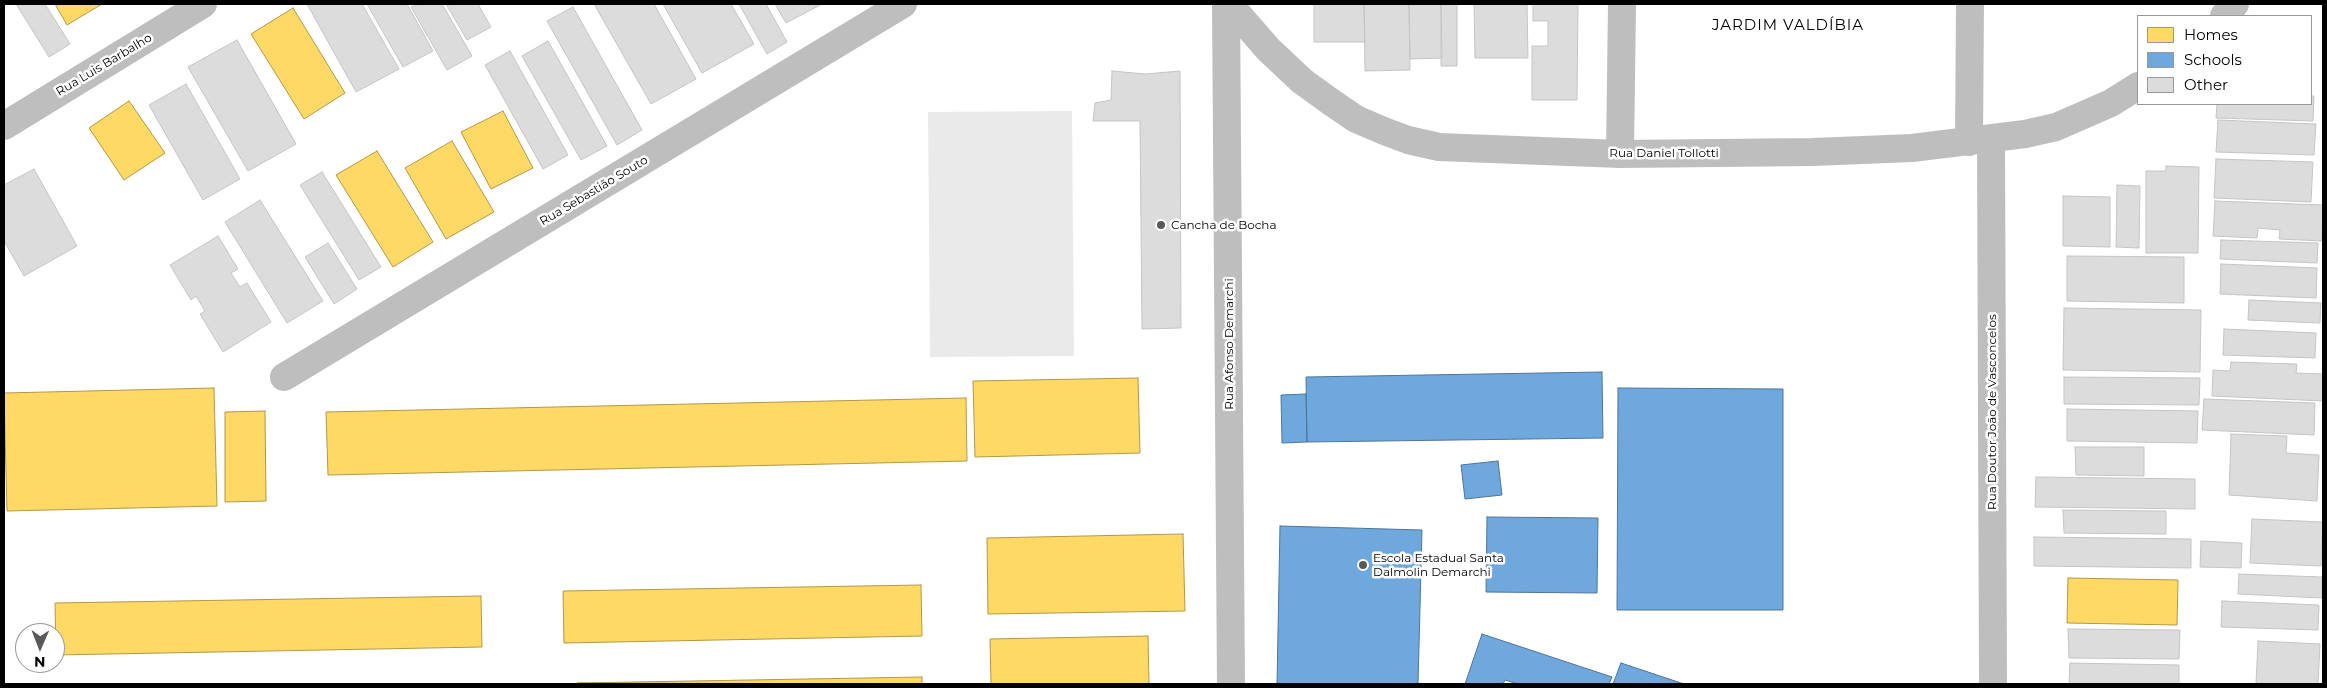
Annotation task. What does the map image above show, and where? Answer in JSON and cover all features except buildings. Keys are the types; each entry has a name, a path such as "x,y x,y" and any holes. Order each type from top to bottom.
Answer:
{"street":[{"name":"Rua Luis Barbalho","path":"4,126 203,4"},
{"name":"Rua Sebastião Souto","path":"284,378 903,4"},
{"name":"Rua Daniel Tollotti","path":"1228,4 1268,49 1302,81 1356,119 1408,140 1439,147 1620,154 1814,152 1912,148 1980,141 2033,132 2084,117 2137,87"},
{"name":"Rua Afonso Demarchi","path":"1228,4 1231,684"},
{"path":"1620,154 1622,4"},
{"name":"Rua Doutor João de Vasconcelos","path":"1970,4 1980,141 1993,684"},
{"path":"2225,15 2235,4"}],"shaded area":[{"path":"1072,111 1074,356 930,357 928,112"}],"place":[{"name":"Cancha de Bocha","path":"1161,225"},
{"name":"Escola Estadual Santa Dalmolin Demarchi","path":"1363,565"}],"district":[{"name":"JARDIM VALDÍBIA","path":"1788,26"}]}
